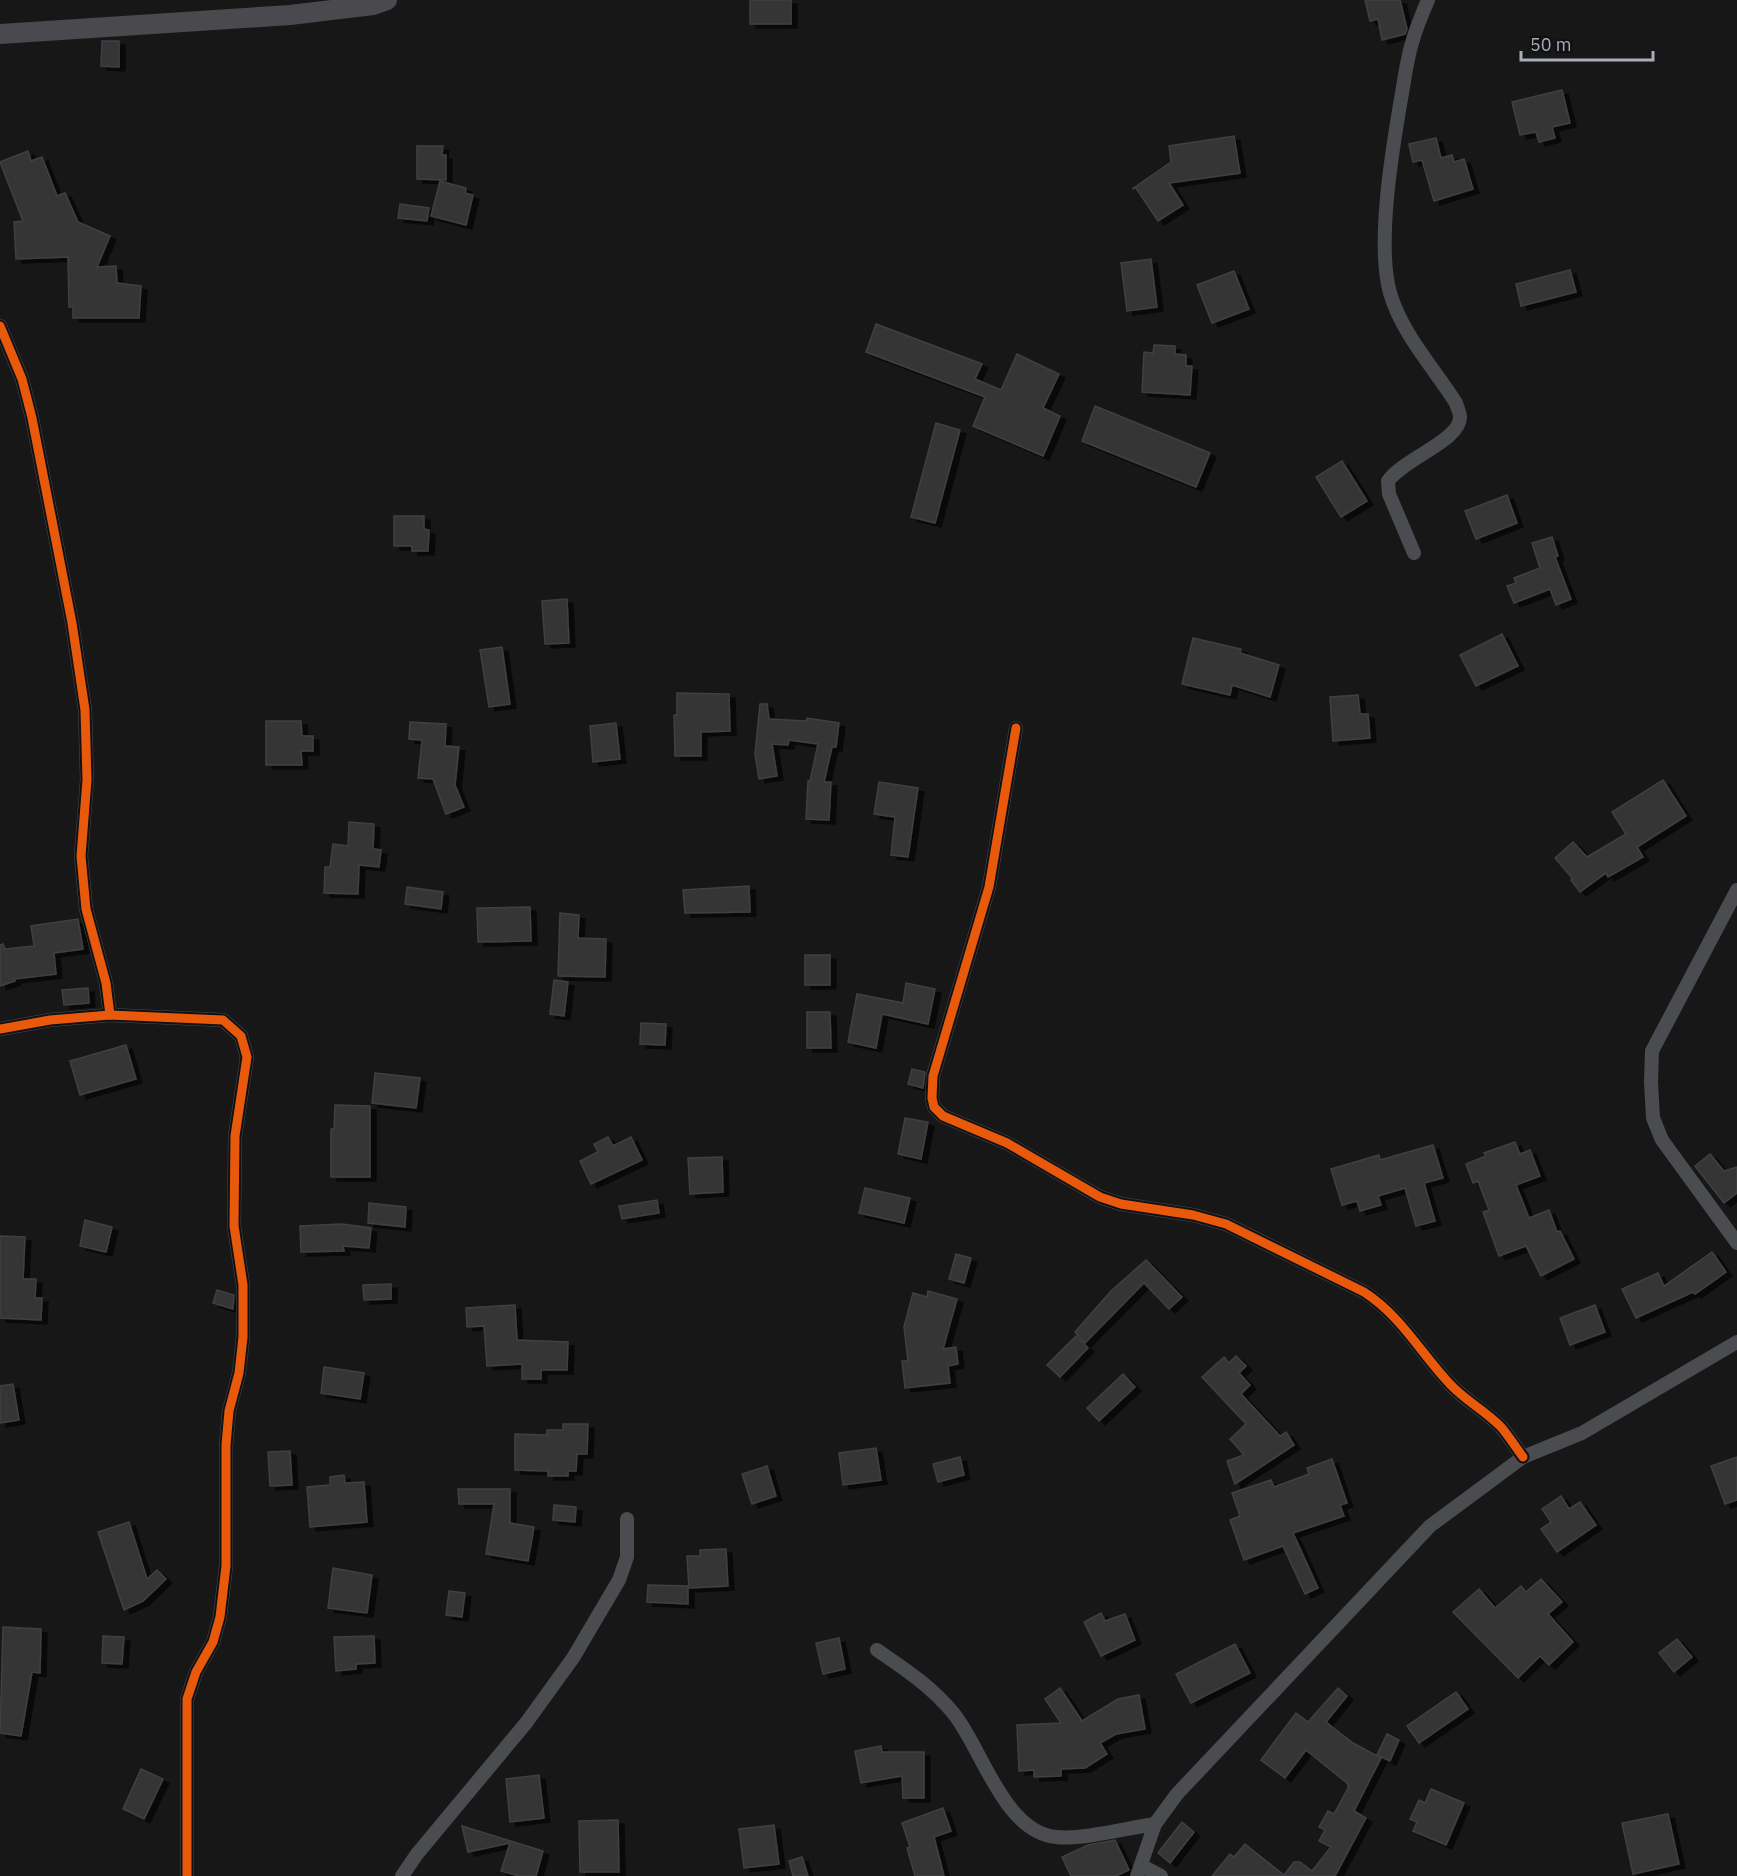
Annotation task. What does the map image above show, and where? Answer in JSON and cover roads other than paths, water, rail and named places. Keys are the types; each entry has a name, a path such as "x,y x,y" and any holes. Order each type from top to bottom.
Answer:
{"main road":[{"path":"0,34 290,15 373,5 387,0"}],"street":[{"path":"1414,553 1389,494 1388,482 1401,466 1444,441 1456,431 1460,418 1456,403 1398,315 1389,292 1387,271 1386,236 1389,185 1399,112 1411,45 1428,0"},
{"path":"0,326 22,379 72,623 84,710 87,780 81,856 86,909 105,983 110,1015"},
{"path":"1016,728 988,887 933,1076 931,1088 934,1107 943,1116 1007,1143 1100,1197 1121,1204 1193,1215 1226,1224 1364,1293 1383,1305 1406,1328 1436,1369 1461,1396 1501,1427 1523,1458"},
{"path":"1737,890 1652,1051 1651,1082 1653,1118 1662,1140 1737,1243"},
{"path":"0,1029 50,1020 110,1015 223,1020 241,1035 248,1057 235,1136 234,1226 243,1285 243,1337 239,1373 229,1411 226,1445 226,1566 220,1617 213,1642 196,1672 187,1699 187,1876"},
{"path":"1161,1876 1140,1871 1155,1824 1177,1794 1430,1526 1523,1458 1582,1432 1737,1342"},
{"path":"402,1876 417,1854 526,1723 573,1658 619,1580 627,1557 627,1519"},
{"path":"877,1650 927,1685 955,1715 982,1758 999,1791 1012,1809 1038,1831 1055,1837 1155,1824"}]}
